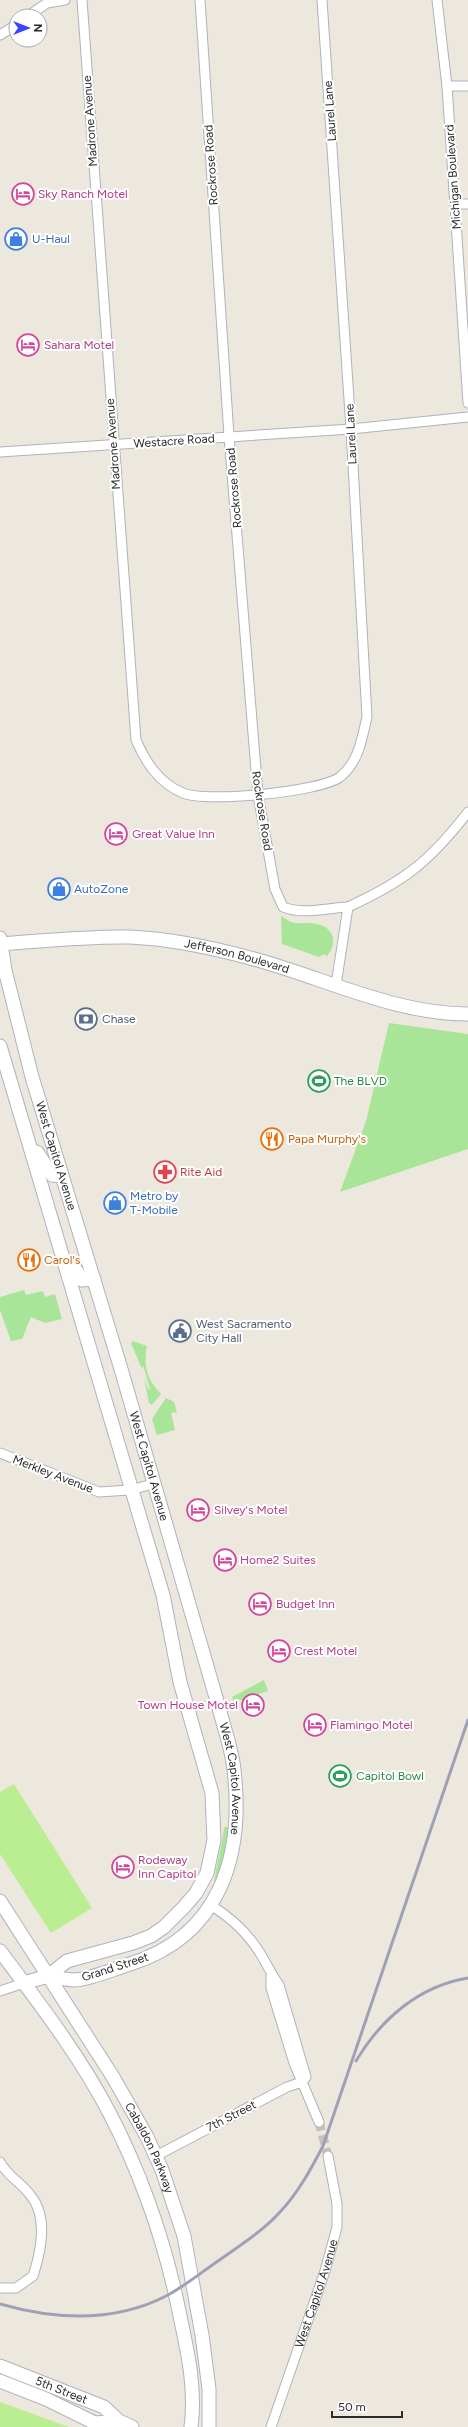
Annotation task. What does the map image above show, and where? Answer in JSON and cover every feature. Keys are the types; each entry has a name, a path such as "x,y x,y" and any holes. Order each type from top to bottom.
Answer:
{"main road":[{"name":"Jefferson Boulevard","path":"0,942 129,937 160,940 230,953 336,985 420,1008 468,1014"},
{"name":"West Capitol Avenue","path":"0,942 5,970 32,1076 61,1176 121,1369 219,1708 234,1769 236,1812 234,1846 227,1872 212,1906"},
{"name":"West Capitol Avenue","path":"0,1046 64,1258 130,1490 163,1595 180,1680 212,1793 214,1840 207,1873 196,1893"},
{"path":"28,1138 52,1174 61,1176"},
{"path":"64,1258 74,1267 82,1280 94,1279"},
{"name":"Grand Street","path":"24,1983 48,1976 67,1961 133,1944 151,1936 173,1918 196,1893"},
{"name":"Cabaldon Parkway","path":"0,1901 113,2077 156,2156 172,2194 184,2236 207,2372 209,2427"},
{"name":"Grand Street","path":"48,1976 75,1980 139,1961 157,1954 186,1934 212,1906"},
{"name":"Cabaldon Parkway","path":"0,1951 72,2050 110,2113 147,2196 167,2254 186,2345 193,2394 191,2427"},
{"name":"5th Street","path":"0,2366 104,2407 119,2420 132,2427"},
{"name":"5th Street","path":"0,2381 46,2399 95,2423 119,2420"}],"street":[{"path":"40,8 47,3 65,0"},
{"name":"Madrone Avenue","path":"82,0 113,445 136,740 153,772 184,794 212,798 258,795"},
{"name":"Rockrose Road","path":"200,0 230,436 258,795 276,889 283,907 292,911 348,907"},
{"name":"Laurel Lane","path":"258,795 312,787 340,777 359,753 367,717 351,429 322,0"},
{"name":"Michigan Boulevard","path":"437,0 447,86 468,402"},
{"path":"447,86 468,86"},
{"path":"455,204 468,204"},
{"name":"Westacre Road","path":"0,452 351,429 468,417"},
{"path":"336,985 348,907 383,891 413,871 444,843 468,812"},
{"name":"Merkley Avenue","path":"0,1453 98,1492 130,1490 153,1484"},
{"path":"212,1906 223,1913 244,1931 254,1944 271,1976 271,1988 319,2122"},
{"path":"0,1991 24,1983"},
{"name":"7th Street","path":"156,2156 304,2079"},
{"name":"West Capitol Avenue","path":"271,2427 325,2271 337,2227 337,2204 328,2156"},
{"path":"0,2162 13,2180 31,2195 40,2219 41,2232 33,2276 21,2285 10,2288 0,2288"}],"green space":[{"path":"281,916 293,923 314,923 328,929 333,937 333,942 330,952 326,957 325,954 319,957 282,944"},
{"path":"389,1023 468,1034 468,1149 340,1192 366,1121"},
{"path":"24,1290 26,1295 43,1291 45,1297 55,1294 62,1319 45,1323 31,1317 22,1339 11,1341 0,1310 0,1297"},
{"path":"133,1341 147,1346 147,1372 152,1383 161,1394 152,1405 149,1403 144,1377 148,1389 150,1389 143,1365 142,1369 131,1343"},
{"path":"166,1398 174,1402 177,1412 171,1413 175,1430 157,1435 152,1419"},
{"path":"264,1680 268,1691 234,1702 232,1697"},
{"path":"14,1784 92,1908 51,1933 0,1854 0,1792"},
{"path":"224,1827 230,1827 226,1858 215,1885 215,1876"},
{"path":"0,2402 69,2427 0,2427"}],"tunnel":[{"path":"319,2122 328,2156"}],"railway":[{"path":"0,2304 64,2316 106,2314 148,2304 181,2287 242,2244 266,2226 287,2205 304,2180 323,2146 468,1720"},
{"path":"356,2061 377,2031 403,2007 433,1988 468,1978"}],"place":[{"name":"Sky Ranch Motel","path":"23,194"},
{"name":"U-Haul","path":"16,239"},
{"name":"Sahara Motel","path":"28,345"},
{"name":"Great Value Inn","path":"116,834"},
{"name":"AutoZone","path":"59,889"},
{"name":"Chase","path":"86,1019"},
{"name":"The BLVD","path":"319,1081"},
{"name":"Papa Murphy's","path":"272,1139"},
{"name":"Rite Aid","path":"165,1172"},
{"name":"Metro by T-Mobile","path":"115,1203"},
{"name":"Carol's","path":"29,1260"},
{"name":"West Sacramento City Hall","path":"180,1331"},
{"name":"Silvey's Motel","path":"198,1510"},
{"name":"Home2 Suites","path":"225,1560"},
{"name":"Budget Inn","path":"260,1604"},
{"name":"Crest Motel","path":"279,1651"},
{"name":"Town House Motel","path":"253,1705"},
{"name":"Flamingo Motel","path":"315,1725"},
{"name":"Capitol Bowl","path":"340,1776"},
{"name":"Rodeway Inn Capitol","path":"123,1867"}]}
